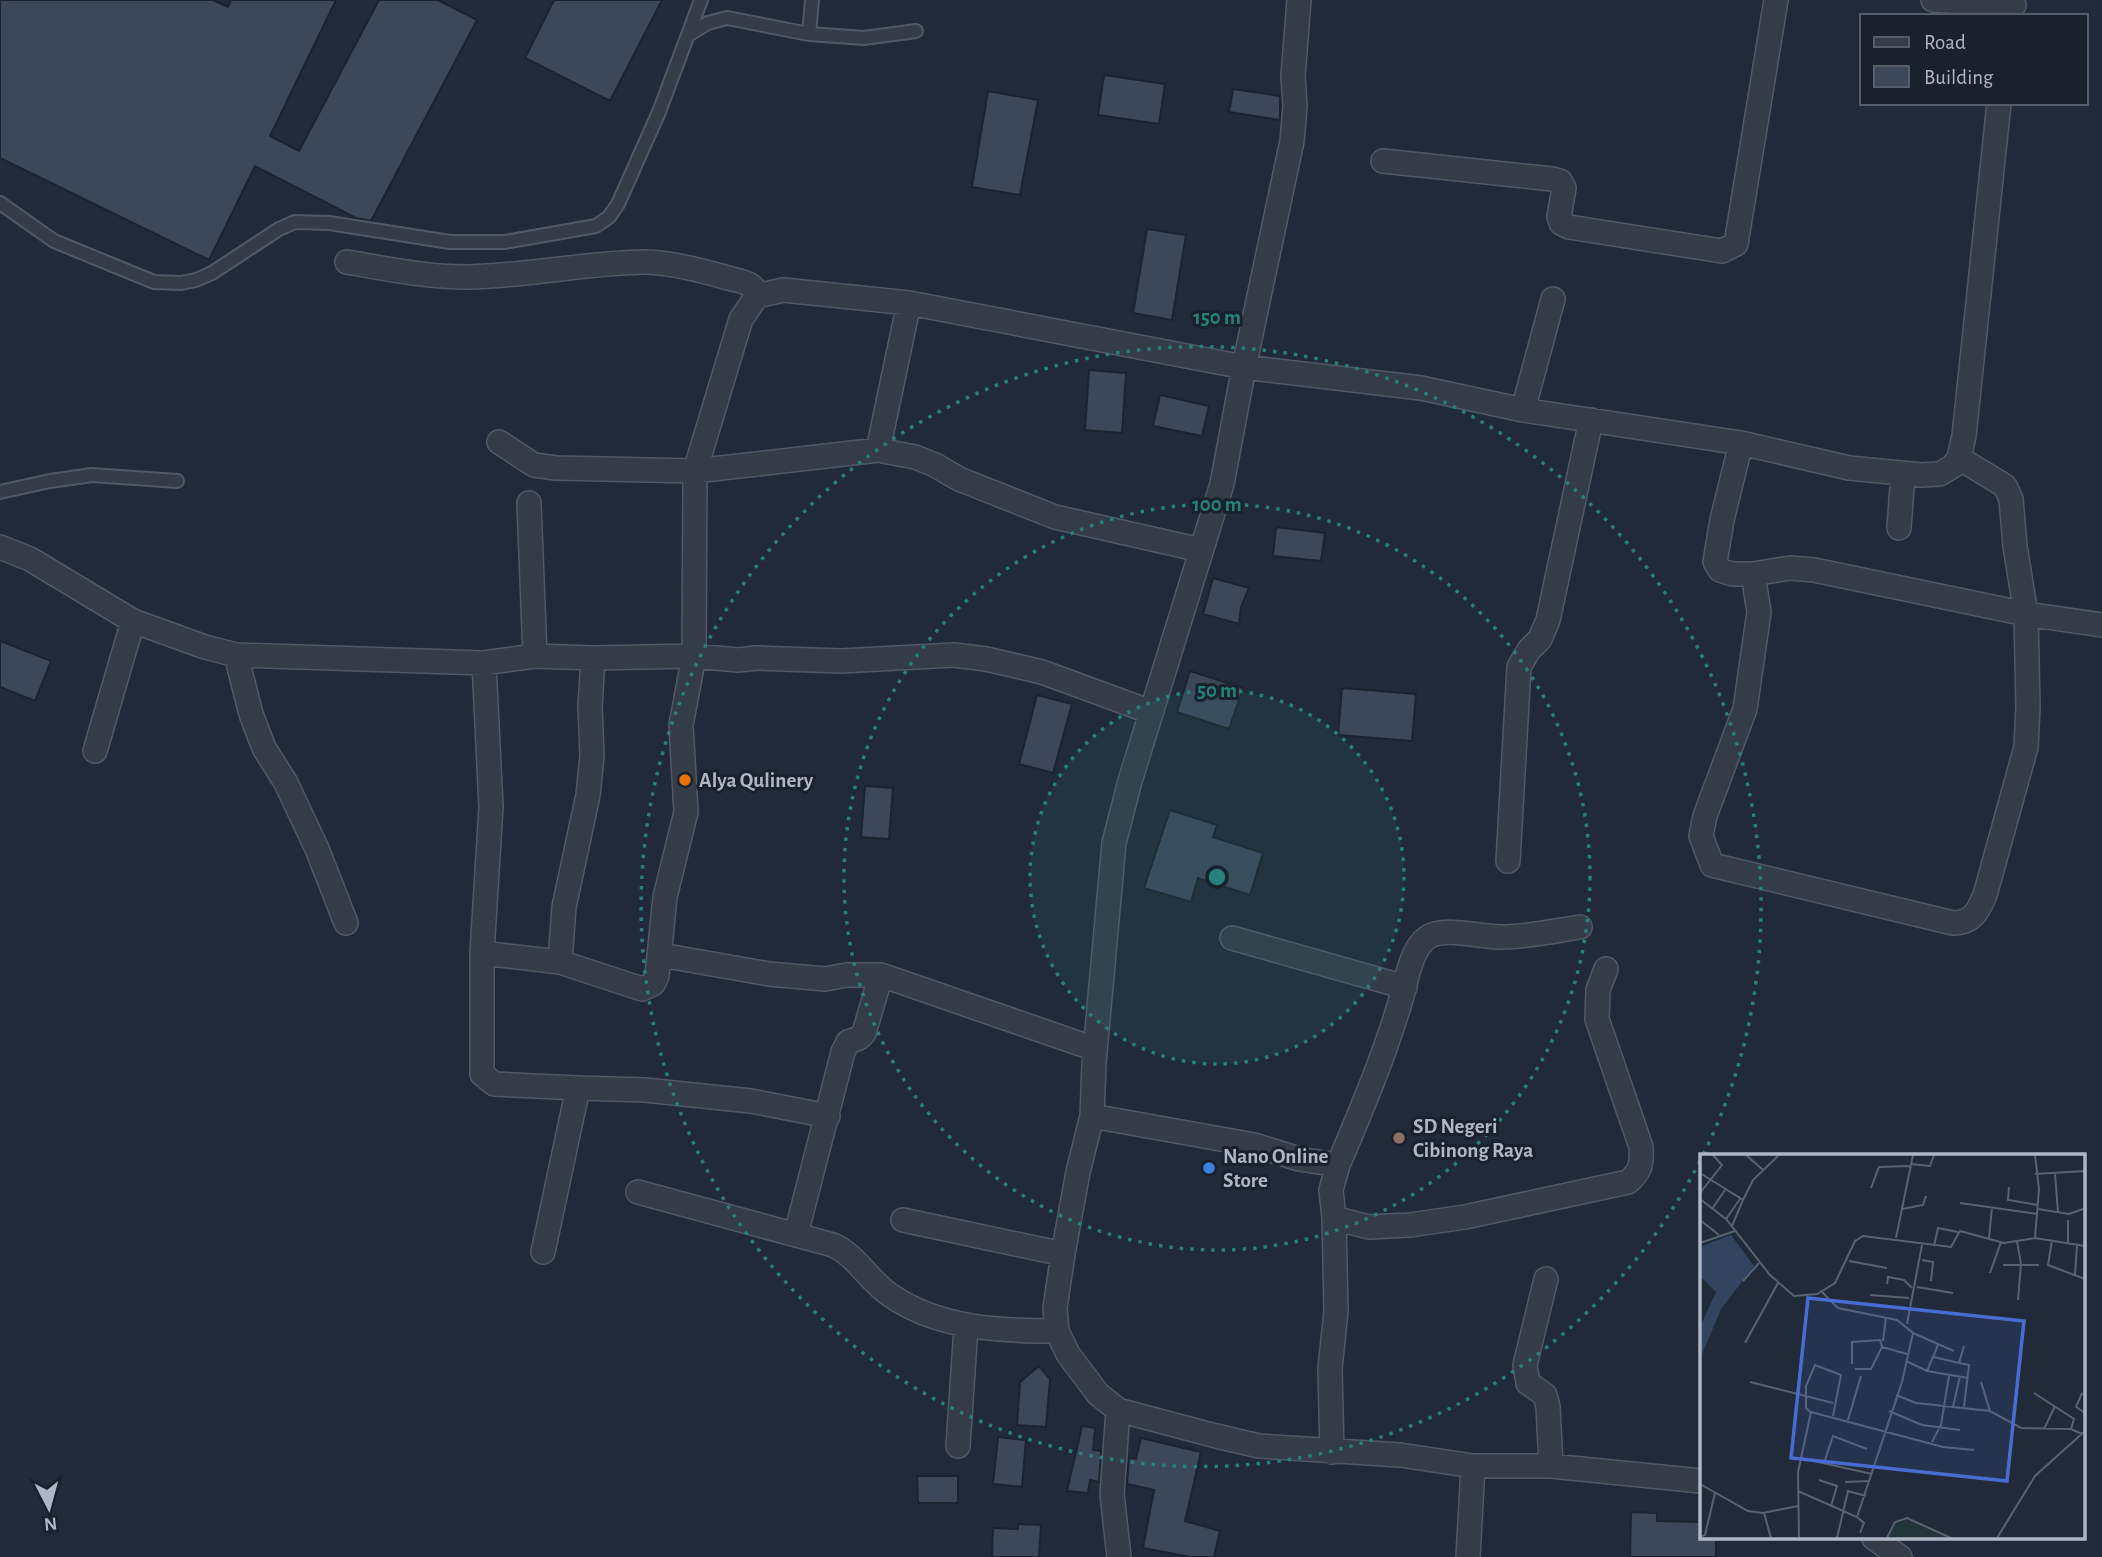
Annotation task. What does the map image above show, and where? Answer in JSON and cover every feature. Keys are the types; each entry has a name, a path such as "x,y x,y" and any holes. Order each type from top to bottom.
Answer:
{"street":[{"path":"1300,0 1293,76 1295,106 1292,141 1222,484 1130,780 1111,859 1092,1116 1077,1172 1063,1254 1055,1308 1057,1331 1068,1354 1098,1394 1118,1410 1216,1437 1259,1446 1400,1455 1473,1466 1550,1466 1700,1481"},
{"path":"1383,161 1560,181 1564,188 1559,217 1561,223 1569,227 1722,251 1737,244 1776,0"},
{"path":"1933,0 2013,7"},
{"path":"482,953 560,962 642,989 653,984 657,976 666,897 685,819 681,725 694,656 695,471 741,319 757,296 783,289 909,303 1244,367 1421,388 1523,410 1741,443 1849,468 1940,474 1953,466 1959,458 1964,436 1998,105"},
{"path":"347,262 415,274 469,277 647,262 712,273 744,282 756,290 757,296"},
{"path":"1523,410 1553,299"},
{"path":"878,450 909,303"},
{"path":"1508,861 1519,667 1529,650 1541,639 1548,621 1591,420"},
{"path":"499,442 534,465 695,471 878,450 935,464 959,478 1055,517 1201,550"},
{"path":"1741,443 1715,556 1720,570 1732,574 1790,568 1814,570 2026,614 2102,625"},
{"path":"1753,573 1759,612 1745,709 1705,816 1702,835 1712,865 1954,923 1971,919 1979,910 2026,747 2026,614 2015,546 2011,499 2005,486 1959,458"},
{"path":"1899,528 1903,473"},
{"path":"529,503 535,656"},
{"path":"0,547 30,559 133,621 205,648 236,655 484,663 535,656 694,656 738,660 841,661 954,655 986,659 1042,672 1151,712"},
{"path":"96,751 133,621"},
{"path":"236,655 251,715 264,748 286,783 317,849 346,923"},
{"path":"560,962 564,907 588,795 592,756 590,706 593,658"},
{"path":"484,663 491,807 482,953 482,1074 486,1079 501,1084 645,1090 751,1101 828,1116"},
{"path":"1332,1452 1330,1369 1336,1311 1331,1190 1338,1165 1385,1052 1416,954 1425,939 1434,935 1447,933 1504,937 1580,927"},
{"path":"1231,938 1405,987"},
{"path":"661,955 769,974 825,979 847,975 881,975 1095,1049"},
{"path":"1334,1218 1369,1227 1465,1217 1628,1182 1637,1175 1642,1164 1641,1147 1597,1019 1598,990 1605,969"},
{"path":"796,1234 843,1052 848,1042 864,1033 881,975"},
{"path":"543,1251 578,1088"},
{"path":"1092,1116 1254,1145 1299,1159 1338,1165"},
{"path":"638,1192 796,1234 845,1251 889,1294 910,1307 965,1327 1057,1331"},
{"path":"903,1220 1063,1254"},
{"path":"1546,1279 1525,1365 1528,1382 1545,1395 1548,1407 1550,1466"},
{"path":"958,1446 965,1327"},
{"path":"1118,1410 1112,1494 1119,1557"},
{"path":"1468,1557 1473,1466"},
{"path":"1877,1540 1900,1557"}],"lane":[{"path":"0,203 54,241 154,282 196,280 295,222 329,223 450,242 505,242 596,226 609,217 618,204 659,112 701,0"},
{"path":"809,34 812,0"},
{"path":"688,35 708,23 727,18 809,34 864,38 916,31"},
{"path":"0,492 92,475 177,481"}],"building":[{"path":"0,0 213,0 228,7 231,0 336,0 270,136 299,151 379,0 438,0 477,20 371,221 356,218 255,166 209,260 0,158"},
{"path":"554,0 662,0 610,101 525,58"},
{"path":"1104,75 1165,84 1159,124 1098,115"},
{"path":"1233,89 1280,96 1280,120 1229,112"},
{"path":"988,91 1038,100 1020,195 972,187"},
{"path":"1147,229 1186,235 1172,320 1133,313"},
{"path":"1089,370 1126,373 1122,433 1085,430"},
{"path":"1160,395 1209,406 1202,436 1153,426"},
{"path":"1276,527 1325,533 1321,561 1273,556"},
{"path":"1213,578 1249,588 1241,607 1239,624 1203,614"},
{"path":"0,641 51,661 35,701 0,687"},
{"path":"1190,671 1243,688 1229,729 1177,712"},
{"path":"1342,688 1416,694 1412,741 1338,735"},
{"path":"1037,695 1072,704 1053,773 1019,764"},
{"path":"865,786 893,788 889,839 861,837"},
{"path":"1170,810 1217,825 1213,837 1263,853 1250,895 1198,878 1191,902 1144,888"},
{"path":"1039,1366 1050,1379 1046,1427 1017,1425 1020,1382"},
{"path":"1082,1426 1095,1428 1093,1450 1101,1451 1099,1482 1090,1480 1088,1493 1067,1491"},
{"path":"998,1437 1026,1440 1022,1487 993,1484"},
{"path":"1141,1438 1201,1452 1185,1521 1220,1531 1214,1557 1191,1557 1143,1548 1154,1490 1127,1484 1129,1458 1136,1459"},
{"path":"917,1476 958,1476 958,1503 918,1503"},
{"path":"1631,1512 1657,1513 1657,1521 1700,1522 1700,1540 1716,1540 1716,1557 1630,1557"},
{"path":"1018,1524 1041,1525 1039,1557 992,1557 993,1528 1018,1529"}],"place":[{"name":"Alya Qulinery","path":"685,780"},
{"name":"SD Negeri Cibinong Raya","path":"1399,1138"},
{"name":"Nano Online Store","path":"1209,1168"}]}
